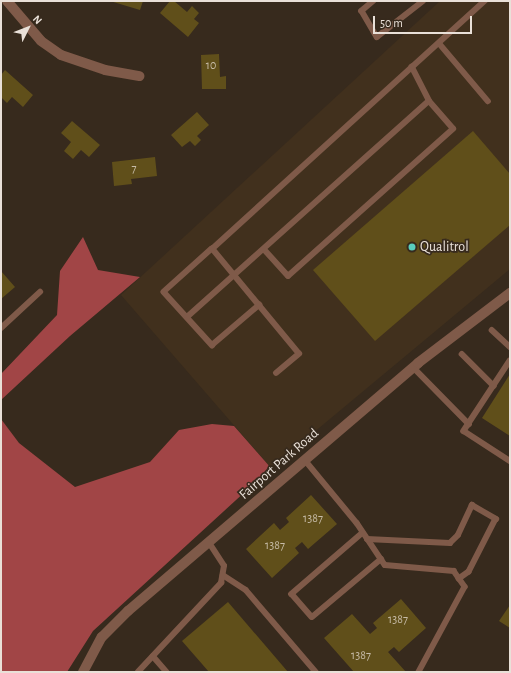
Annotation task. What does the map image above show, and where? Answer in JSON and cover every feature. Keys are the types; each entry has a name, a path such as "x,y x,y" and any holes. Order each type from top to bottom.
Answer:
{"street":[{"path":"7,1 42,40 61,55 105,70 139,76"},
{"name":"Fairport Park Road","path":"84,672 108,630 413,367 510,293"}],"lane":[{"path":"374,1 362,11 377,37 423,1"},
{"path":"259,305 212,345 164,292 485,1"},
{"path":"439,43 488,101"},
{"path":"264,249 288,276 453,129 429,101 412,67"},
{"path":"187,317 429,101"},
{"path":"212,249 299,354 276,373"},
{"path":"1,328 40,292"},
{"path":"492,330 510,347"},
{"path":"462,354 494,386"},
{"path":"510,361 464,431 510,461"},
{"path":"413,367 469,424"},
{"path":"304,460 363,533 385,565 454,571 465,587 419,672"},
{"path":"367,539 450,543 458,535 472,505 496,519 469,572 459,579"},
{"path":"363,533 292,594 312,617 381,559"},
{"path":"138,672 221,583 224,566 209,543"},
{"path":"223,575 246,590 316,672"},
{"path":"153,656 166,672"}],"shaded area":[{"path":"440,1 510,1 510,269 271,468 121,295"},
{"path":"83,237 98,270 140,277 70,336 1,400 1,374 57,315 60,271"},
{"path":"1,419 19,443 75,487 150,462 179,430 212,424 234,426 271,468 93,631 67,672 1,672"}],"building":[{"path":"110,1 143,1 140,10"},
{"path":"170,1 174,1 187,12 192,6 199,13 194,19 199,23 188,37 160,13"},
{"path":"219,54 220,77 226,76 226,89 202,89 201,55"},
{"path":"5,70 33,95 23,107 12,97 7,103 1,97 1,75"},
{"path":"197,112 209,125 197,136 201,140 195,146 190,141 182,147 171,135"},
{"path":"72,121 100,145 89,157 81,150 73,159 64,151 71,142 61,133"},
{"name":"Qualitrol","path":"473,131 510,174 510,225 375,341 313,270"},
{"path":"155,157 157,176 131,179 132,184 114,186 112,162"},
{"path":"1,271 15,287 1,299"},
{"path":"510,374 510,436 482,418"},
{"path":"311,495 337,524 308,549 302,542 295,548 299,553 272,578 246,549 274,523 280,530 289,522 286,518"},
{"path":"401,599 426,628 399,652 394,647 388,652 406,672 354,672 324,638 352,614 370,634 377,628 373,623"},
{"path":"228,602 288,672 209,672 182,641"},
{"path":"510,605 510,628 499,621"}],"place":[{"name":"Qualitrol","path":"412,247"}]}
